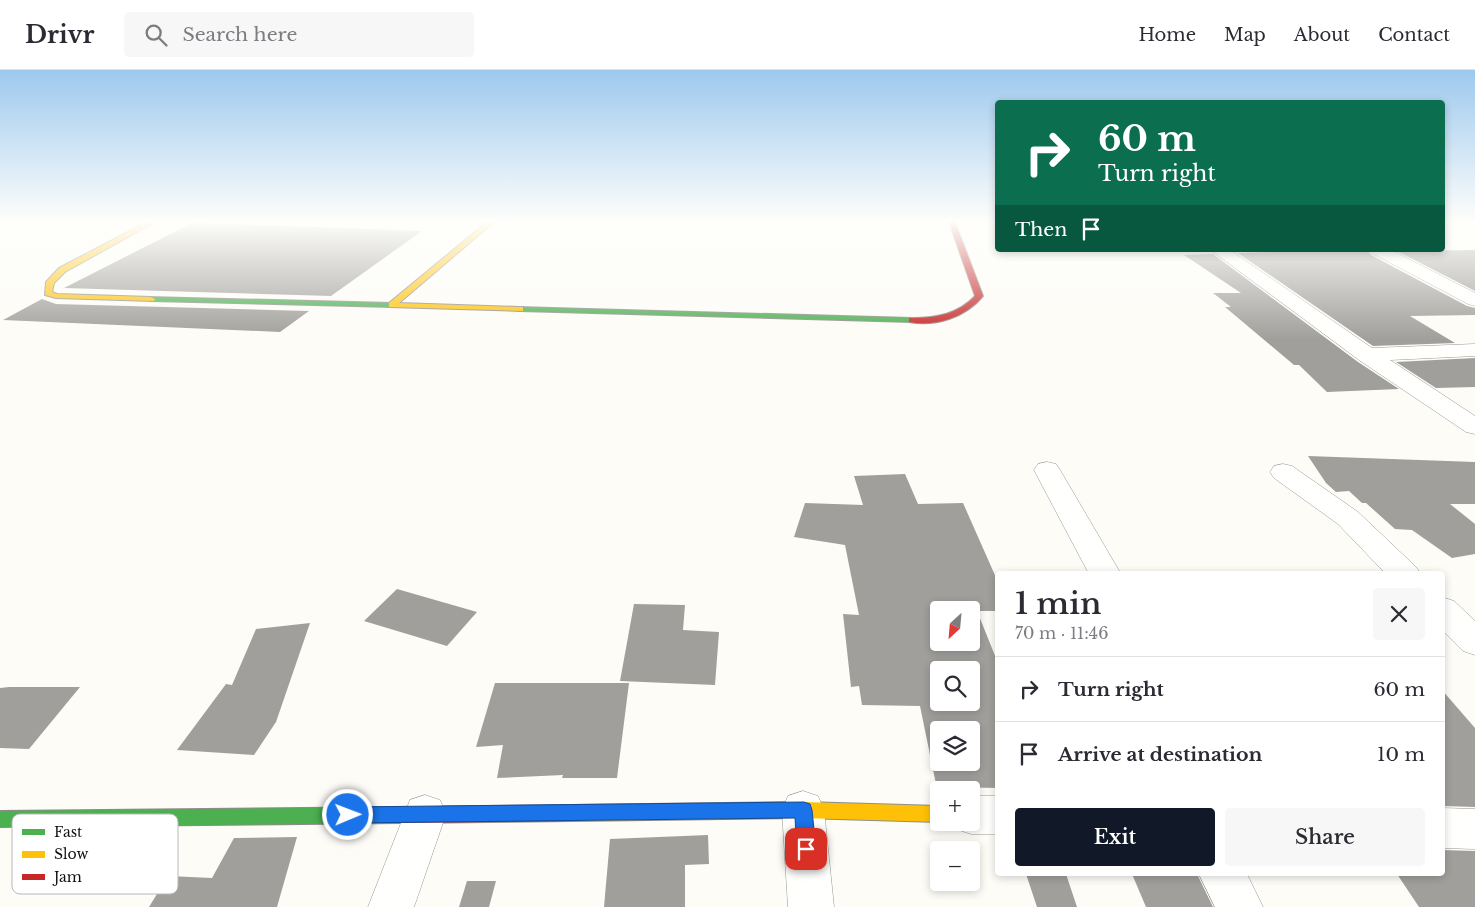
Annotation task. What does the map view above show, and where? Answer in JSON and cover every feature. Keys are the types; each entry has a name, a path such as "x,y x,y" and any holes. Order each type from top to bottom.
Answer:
{"street":[{"path":"79,261 62,270 50,282 48,293 56,296 932,321 955,315 974,304 979,296 966,261"},
{"path":"392,305 444,261"},
{"path":"1235,261 1367,355 1475,427"},
{"path":"1399,261 1475,300"},
{"path":"1367,355 1475,350"},
{"path":"1046,470 1103,571"},
{"path":"1283,472 1348,518 1402,571"},
{"path":"1445,612 1475,642"},
{"path":"804,810 811,907"},
{"path":"178,817 804,810 930,814"},
{"path":"391,907 425,814"},
{"path":"980,815 995,816"},
{"path":"1445,828 1475,829"},
{"path":"1223,876 1240,907"}],"building":[{"path":"117,261 380,261 331,296 64,288"},
{"path":"1193,261 1222,261 1358,362 1399,389 1327,392 1299,365 1294,365 1225,307 1231,307 1213,293 1241,293"},
{"path":"1250,261 1382,261 1467,306 1475,308 1475,315 1410,316 1455,343 1373,346"},
{"path":"1417,261 1475,261 1475,291"},
{"path":"42,299 56,304 309,311 280,332 3,320"},
{"path":"1475,358 1475,387 1436,388 1396,362"},
{"path":"1308,456 1475,462 1475,504 1450,504 1475,524 1475,554 1452,558 1412,530 1395,529 1366,503 1362,503 1349,491 1336,492 1326,483"},
{"path":"905,474 918,504 963,503 995,575 995,611 980,611 980,601 930,601 930,651 980,651 980,618 995,656 995,788 980,788 980,781 935,781 933,771 980,771 980,721 930,721 930,755 920,706 862,705 859,686 851,687 843,614 859,615 845,545 794,537 805,503 863,505 854,476"},
{"path":"397,589 477,612 447,646 364,621"},
{"path":"634,604 685,605 683,630 719,632 715,685 620,681"},
{"path":"310,623 276,722 254,755 177,750 226,684 232,685 256,629"},
{"path":"495,683 629,683 617,778 562,778 563,775 497,778 503,745 476,747"},
{"path":"80,687 29,749 0,748 0,688"},
{"path":"1445,693 1475,728 1475,807 1445,806"},
{"path":"708,835 709,864 685,865 685,907 604,907 610,839"},
{"path":"297,837 277,907 149,907 157,894 178,894 178,876 212,878 234,838"},
{"path":"1445,850 1475,851 1475,907 1419,907 1398,876 1445,876"},
{"path":"1027,876 1067,876 1077,907 1037,907"},
{"path":"1133,876 1198,876 1213,907 1146,907"},
{"path":"467,881 496,881 489,907 459,907"}],"traffic: fast":[{"path":"151,299 392,305"},
{"path":"520,309 912,320"},
{"path":"178,817 401,815"},
{"path":"0,819 12,819"}],"traffic: slow":[{"path":"79,261 62,270 50,282 48,293 56,296 151,299"},
{"path":"444,261 392,305 520,309"},
{"path":"571,813 803,810 930,814"}],"traffic: jam":[{"path":"912,320 931,320 949,316 965,309 979,296 966,261"},
{"path":"401,815 571,813"}],"route":[{"path":"348,815 804,810 806,849"}]}
